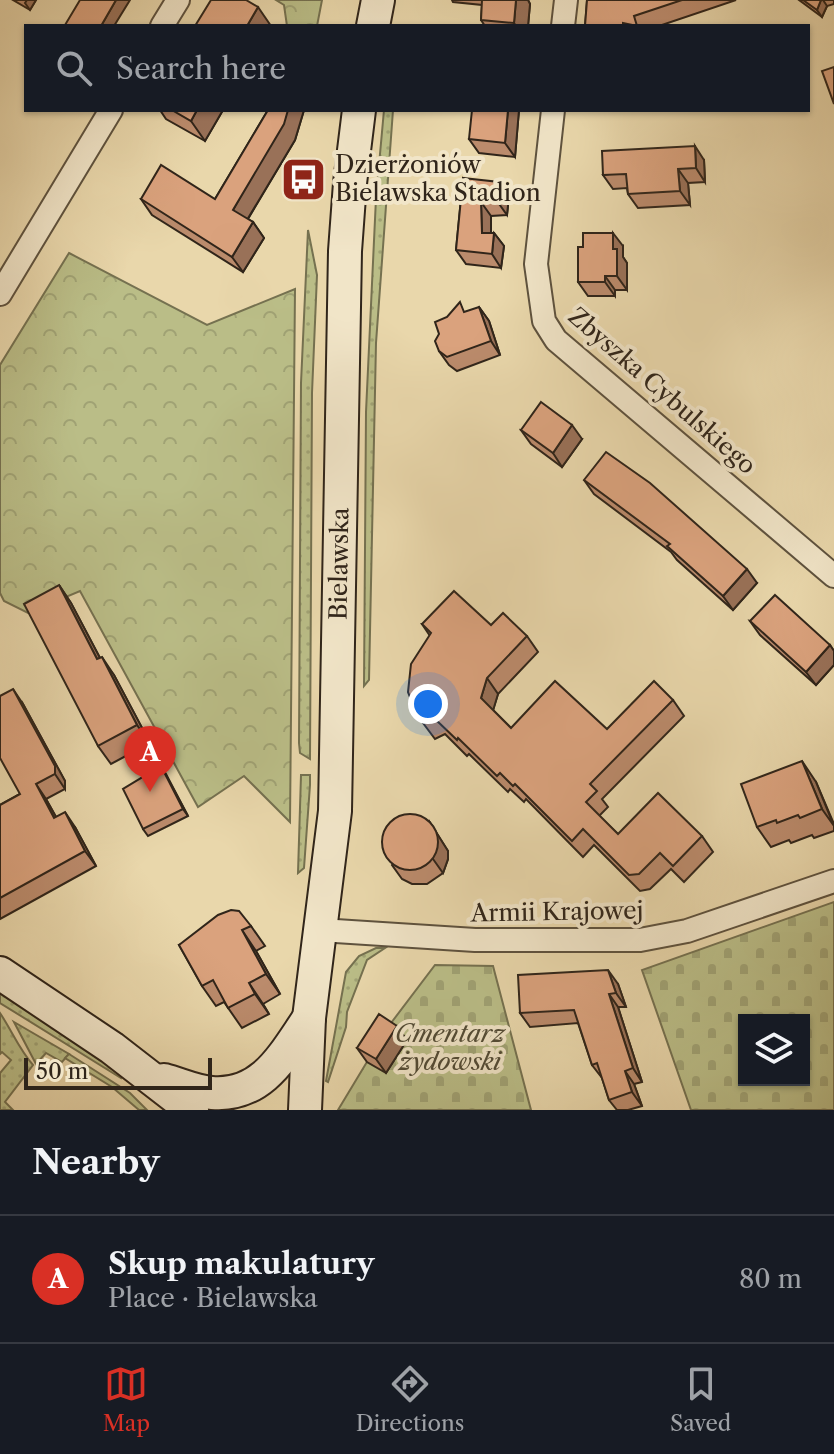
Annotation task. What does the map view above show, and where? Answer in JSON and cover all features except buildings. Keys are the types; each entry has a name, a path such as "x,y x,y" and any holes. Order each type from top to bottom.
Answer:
{"main road":[{"path":"373,24 378,0"},
{"name":"Bielawska","path":"305,1110 309,1018 335,811 345,251 359,112"},
{"path":"0,973 99,1039 192,1110"},
{"path":"144,1074 211,1093 241,1091 272,1072 309,1018"},
{"name":"Bielawska","path":"286,1110 309,1018"},
{"path":"144,1074 173,1110"}],"street":[{"path":"163,24 178,0"},
{"path":"563,24 566,0"},
{"path":"0,294 110,112"},
{"name":"Zbyszka Cybulskiego","path":"553,112 536,264 544,321 556,340 834,576"},
{"name":"Armii Krajowej","path":"320,930 475,940 640,940 687,931 834,881"}],"green space":[{"path":"276,0 322,0 317,24 287,24 284,5"},
{"path":"384,112 393,112 376,343 369,680 364,686 366,412 376,198"},
{"path":"308,230 317,275 312,393 310,759 300,753 299,743 301,383"},
{"path":"69,253 207,325 295,289 290,822 244,776 198,807 80,591 28,613 4,601 0,593 0,365"},
{"path":"301,775 310,775 310,785 304,868 298,873"},
{"path":"834,902 834,1110 691,1110 642,970"},
{"path":"376,948 385,948 367,960 347,1012 346,1027 328,1082 346,972 359,956"},
{"name":"Cmentarz żydowski","path":"435,965 493,966 531,1110 338,1110 388,1027"},
{"path":"0,990 122,1075 121,1078 0,1003"},
{"path":"0,1013 33,1065 5,1102 13,1110 0,1110 0,1073 11,1060 2,1052 0,1054"},
{"path":"14,1022 69,1054 62,1062 46,1053 36,1064"},
{"path":"69,1054 130,1093 147,1110 139,1110 112,1087 65,1058"}],"place":[{"name":"Dzierżoniów Bielawska Stadion","path":"304,179"},
{"name":"Skup makulatury","path":"150,792"}]}
